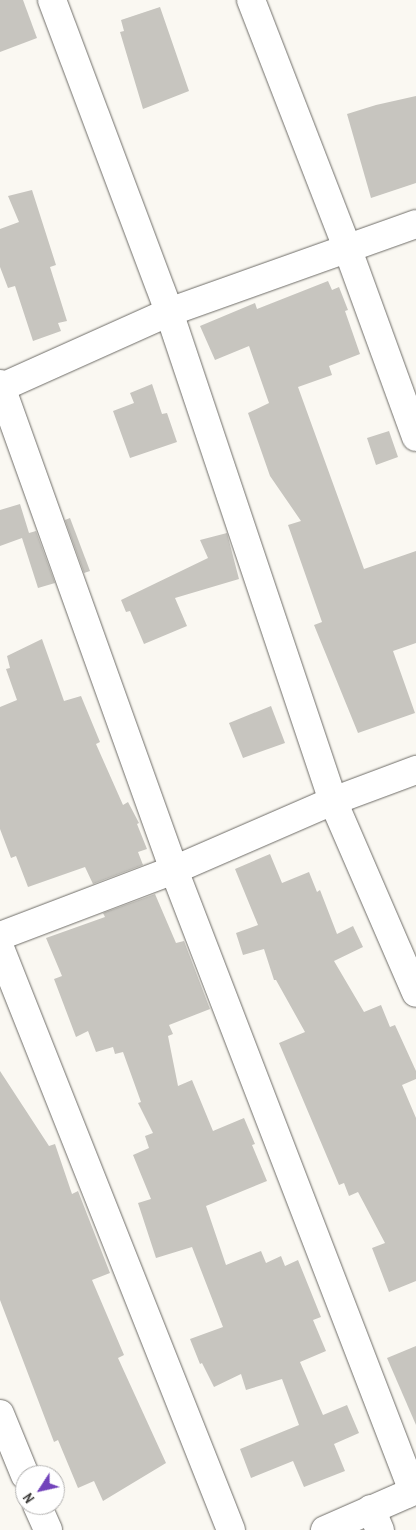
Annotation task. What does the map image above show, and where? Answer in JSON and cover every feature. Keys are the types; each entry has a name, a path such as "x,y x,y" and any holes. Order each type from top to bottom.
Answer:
{"street":[{"path":"52,0 169,312 333,801 416,993"},
{"path":"251,0 348,250 416,437"},
{"path":"324,1530 375,1520 415,1490 174,870 0,386 169,312 348,250 416,224"},
{"path":"0,936 174,870 333,801 416,770"},
{"path":"0,948 231,1530"},
{"path":"0,1414 21,1465"},
{"path":"42,1515 48,1530"}],"building":[{"path":"0,0 23,0 37,38 0,52"},
{"path":"160,7 189,91 143,109 120,32 124,31 121,20"},
{"path":"416,96 416,183 371,198 347,114"},
{"path":"32,190 56,265 50,267 67,321 58,323 61,331 33,341 15,286 8,288 0,267 0,229 19,222 8,196"},
{"path":"328,281 332,290 339,287 348,310 345,311 360,354 329,366 332,375 298,387 364,569 416,551 416,643 393,651 415,713 358,733 314,625 322,622 288,525 301,521 270,476 248,413 269,403 249,346 215,360 200,326 255,303 257,309"},
{"path":"152,384 162,414 167,413 177,442 130,458 113,411 134,403 130,393"},
{"path":"389,431 398,457 376,465 367,438"},
{"path":"20,504 29,533 36,531 55,583 38,588 22,538 0,546 0,510"},
{"path":"70,518 90,571 84,573 65,520"},
{"path":"227,533 239,579 175,598 187,626 144,644 130,611 126,612 121,600 208,558 200,540"},
{"path":"42,639 64,701 81,696 100,742 96,744 123,805 128,802 139,823 137,824 147,849 138,852 143,865 93,884 85,867 28,887 16,856 11,858 0,829 0,707 17,700 6,669 10,668 7,656"},
{"path":"271,706 285,743 243,758 229,723"},
{"path":"270,854 282,883 309,872 317,892 320,890 337,934 353,926 363,947 334,961 364,1012 381,1005 390,1027 395,1025 416,1071 416,1079 402,1085 416,1118 416,1281 389,1292 372,1248 385,1243 358,1192 349,1196 344,1183 339,1185 279,1043 305,1032 276,980 274,980 264,949 243,955 236,933 258,925 235,869"},
{"path":"155,894 176,943 184,941 210,1009 169,1025 173,1034 168,1036 178,1086 192,1080 213,1131 244,1118 255,1144 252,1145 267,1181 206,1206 226,1265 261,1251 266,1263 281,1256 285,1266 298,1260 321,1317 313,1320 326,1351 300,1362 323,1415 347,1405 359,1433 334,1444 345,1471 304,1487 293,1461 251,1478 240,1449 299,1425 282,1379 246,1390 241,1374 214,1387 202,1363 200,1364 190,1339 223,1327 192,1247 156,1258 138,1203 151,1199 133,1155 149,1148 145,1136 153,1133 138,1103 141,1102 123,1052 115,1054 113,1047 96,1052 88,1031 76,1037 54,979 62,976 46,938 105,917 103,913"},
{"path":"0,1071 49,1146 55,1144 72,1194 78,1191 110,1273 92,1280 124,1355 118,1358 166,1463 103,1501 94,1481 78,1488 58,1440 54,1442 0,1300"},
{"path":"416,1346 416,1425 387,1358"}]}
